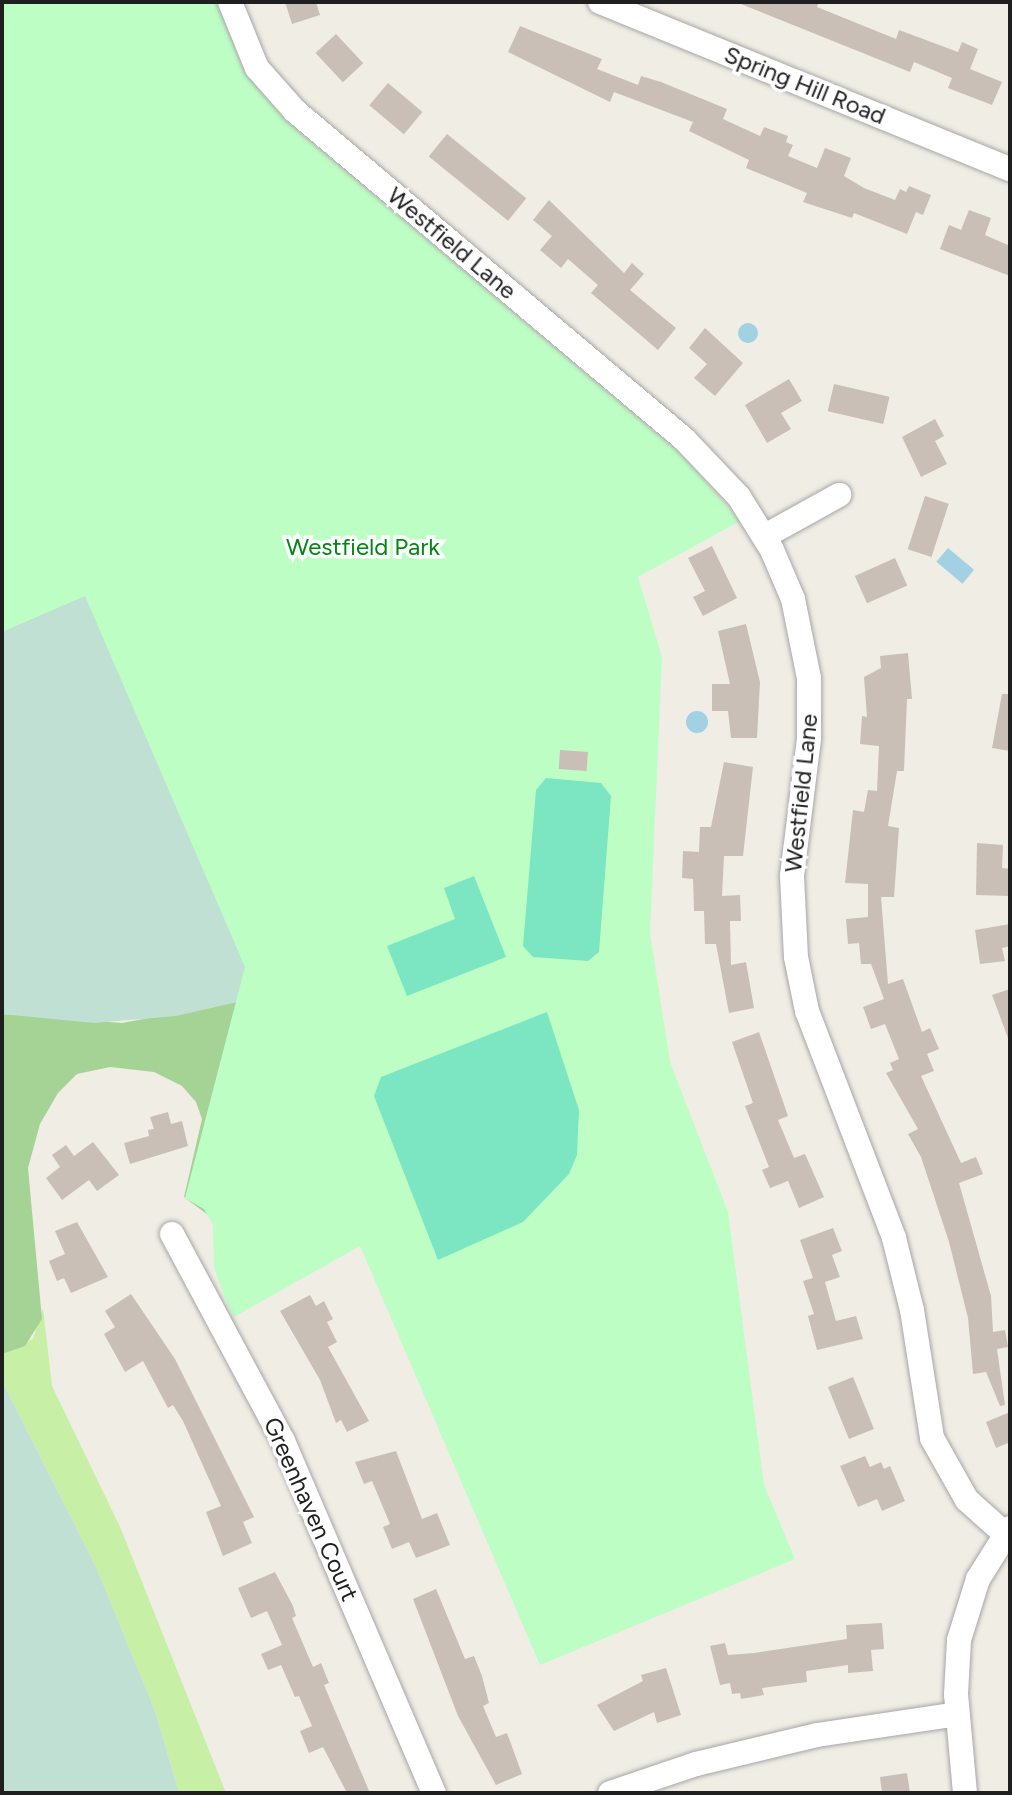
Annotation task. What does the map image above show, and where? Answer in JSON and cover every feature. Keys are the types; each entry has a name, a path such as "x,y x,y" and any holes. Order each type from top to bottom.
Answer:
{"street":[{"name":"Westfield Lane","path":"230,2 257,68 295,111 684,439 731,488 765,536 793,599 809,678 809,739 792,876 796,957 807,1011 900,1257 922,1397 936,1448 967,1500 1008,1531"},
{"name":"Spring Hill Road","path":"600,2 1010,169"},
{"path":"765,536 839,495"},
{"name":"Greenhaven Court","path":"172,1234 283,1441 434,1793"},
{"path":"965,1793 957,1714 957,1661 965,1615 1008,1531"},
{"path":"610,1793 696,1764 837,1731 957,1714"}],"green space":[{"path":"2,2 265,147 246,1000 176,1016 94,1023 2,1014"},
{"name":"Westfield Park","path":"2,2 217,2 243,69 285,120 681,454 740,521 638,577 662,657 650,933 670,1062 728,1212 764,1485 795,1559 540,1665 360,1246 234,1317 214,1268 213,1225 204,1209 185,1198 245,967 85,596 2,632"},
{"path":"546,778 601,783 611,796 599,952 588,961 533,957 523,946 536,790"},
{"path":"474,876 506,957 407,996 387,946 455,919 444,888"},
{"path":"246,1000 208,1215 184,1197 202,1119 196,1102 182,1086 154,1072 110,1067 77,1074 58,1093 40,1124 28,1168 42,1319 25,1346 2,1354 2,1014 122,1023"},
{"path":"547,1012 579,1110 577,1155 569,1174 523,1222 438,1260 374,1096 381,1077"},
{"path":"43,1308 52,1386 121,1529 226,1793 179,1793 155,1711 97,1569 2,1381 2,1354 33,1339"},
{"path":"2,1381 97,1569 155,1711 179,1793 2,1793"}],"water":[{"path":"748,323 755,326 758,333 755,340 748,343 741,340 738,333 741,326"},
{"path":"948,548 974,570 962,584 936,562"},
{"path":"697,711 705,714 708,722 705,730 697,733 689,730 686,722 689,714"}],"building":[{"path":"285,2 316,2 320,15 292,24"},
{"path":"736,2 819,2 817,7 896,39 899,30 958,52 962,42 978,49 970,69 1002,82 992,105 948,88 952,78 914,62 910,72"},
{"path":"520,26 602,59 597,69 638,85 641,76 661,82 727,109 723,119 760,136 764,127 788,136 786,142 793,145 788,156 817,168 825,148 851,158 844,176 864,188 895,200 900,189 906,192 909,186 931,195 923,215 916,212 907,234 854,213 852,218 803,202 807,193 746,168 749,160 689,131 693,122 614,92 610,102 508,52"},
{"path":"336,34 363,63 343,82 316,53"},
{"path":"388,83 422,112 404,134 369,105"},
{"path":"447,134 526,198 508,221 429,157"},
{"path":"549,200 624,273 632,263 644,274 630,290 676,328 658,350 591,293 598,285 568,259 561,268 540,250 552,236 533,220"},
{"path":"969,210 991,218 985,235 1010,246 1010,276 940,249 949,225 961,230"},
{"path":"705,328 743,363 715,396 694,378 707,364 689,348"},
{"path":"789,379 802,401 781,413 791,429 767,443 745,405"},
{"path":"834,384 890,397 883,424 828,411"},
{"path":"935,419 944,436 935,441 947,464 921,477 902,437"},
{"path":"925,496 949,504 931,557 908,549"},
{"path":"712,546 737,598 703,616 693,597 705,591 688,558"},
{"path":"895,558 907,585 867,603 855,576"},
{"path":"746,624 760,682 757,738 731,738 728,711 712,711 712,684 730,684 718,631"},
{"path":"908,653 912,699 907,699 904,771 897,771 888,826 899,828 894,897 881,897 888,984 903,979 922,1032 930,1028 939,1049 927,1054 934,1071 921,1076 961,1163 976,1157 983,1174 959,1183 991,1296 993,1332 1005,1330 1008,1347 997,1349 1005,1405 1000,1406 986,1372 973,1374 968,1318 949,1242 921,1157 908,1134 918,1129 886,1073 893,1070 890,1063 899,1059 885,1024 871,1029 863,1007 884,999 871,964 861,964 859,943 848,944 846,919 868,917 868,884 845,883 853,810 864,812 868,790 877,791 879,746 860,744 862,716 867,717 864,677 881,668 880,656"},
{"path":"1002,694 1010,694 1010,751 992,748"},
{"path":"560,750 588,752 587,771 559,769"},
{"path":"724,762 753,767 743,856 724,856 722,896 740,895 741,921 730,921 731,965 746,962 754,1008 729,1013 716,944 705,944 704,911 694,911 693,879 682,878 683,851 699,852 700,827 711,827"},
{"path":"977,843 1003,845 1002,868 1010,869 1010,896 976,895"},
{"path":"1010,924 1010,946 1002,948 1005,961 980,964 975,930"},
{"path":"1010,989 1010,1038 1008,1038 992,995"},
{"path":"759,1032 788,1116 778,1120 794,1158 805,1154 824,1197 799,1208 788,1181 770,1188 762,1170 769,1167 745,1106 753,1103 732,1042"},
{"path":"168,1112 171,1124 182,1121 188,1146 130,1164 124,1143 149,1136 148,1130 154,1129 150,1117"},
{"path":"93,1142 119,1175 97,1191 89,1180 62,1200 46,1178 60,1167 52,1155 66,1145 74,1156"},
{"path":"77,1222 108,1277 71,1293 64,1278 57,1281 49,1261 65,1254 55,1231"},
{"path":"833,1228 842,1251 832,1255 840,1277 825,1282 836,1321 856,1316 863,1339 817,1350 808,1316 814,1314 803,1281 813,1278 800,1240"},
{"path":"131,1294 175,1359 254,1517 243,1522 252,1543 223,1556 206,1512 221,1506 183,1421 173,1405 168,1408 143,1361 125,1372 104,1334 115,1327 105,1311"},
{"path":"310,1295 316,1306 324,1301 333,1319 327,1322 337,1342 328,1347 369,1421 347,1432 341,1420 336,1423 320,1380 280,1311"},
{"path":"853,1377 874,1429 849,1439 828,1387"},
{"path":"1010,1412 1010,1442 996,1448 986,1422"},
{"path":"396,1451 422,1519 437,1513 450,1545 416,1558 409,1542 392,1549 383,1527 390,1524 372,1481 364,1484 355,1462"},
{"path":"865,1456 870,1467 881,1462 884,1469 890,1466 905,1501 882,1511 877,1499 858,1507 840,1466"},
{"path":"275,1572 293,1606 296,1616 292,1618 313,1667 321,1663 329,1683 324,1685 370,1793 347,1793 323,1747 309,1753 300,1731 312,1726 299,1696 295,1697 281,1665 268,1670 261,1654 282,1645 267,1611 251,1618 238,1588"},
{"path":"436,1589 465,1659 474,1656 489,1703 483,1706 496,1737 507,1733 522,1774 496,1785 458,1716 413,1599"},
{"path":"882,1623 884,1649 871,1650 873,1671 848,1673 848,1665 806,1671 807,1682 762,1688 764,1695 741,1699 740,1693 732,1694 730,1683 720,1685 710,1646 725,1643 728,1655 754,1653 847,1639 846,1625"},
{"path":"666,1668 681,1715 657,1723 654,1712 614,1731 597,1705 643,1681 641,1675"},
{"path":"907,1773 910,1793 882,1793 880,1777"}]}
